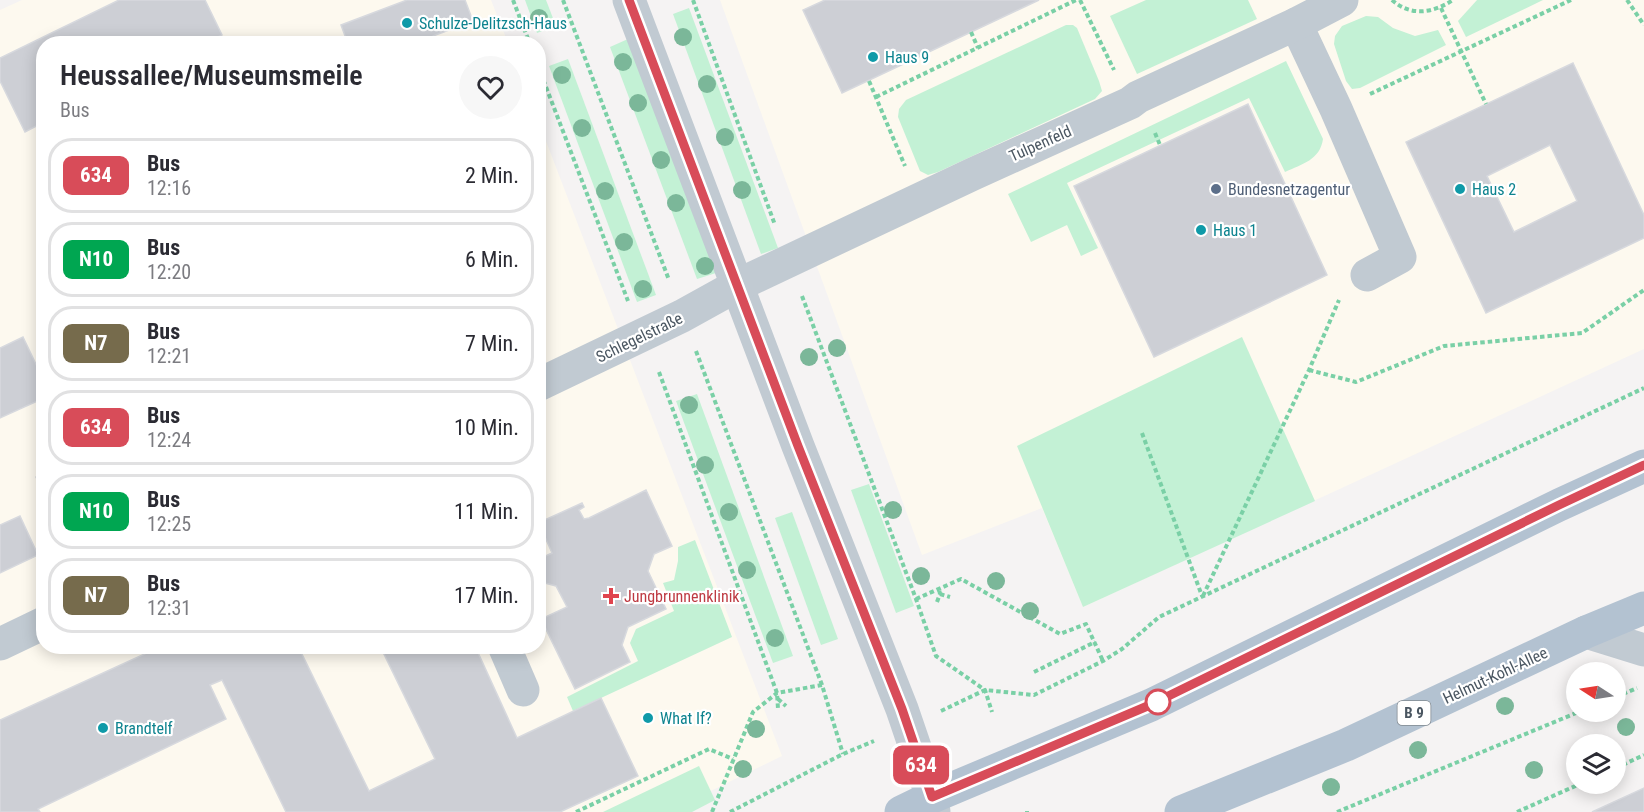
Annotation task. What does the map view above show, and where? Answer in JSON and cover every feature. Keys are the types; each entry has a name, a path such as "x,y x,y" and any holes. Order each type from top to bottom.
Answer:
{"main road":[{"path":"901,812 936,807 1644,466"},
{"name":"Helmut-Kohl-Allee","path":"1181,812 1346,745 1586,632 1644,608"}],"street":[{"path":"629,0 798,446 902,709 936,807"},
{"name":"Tulpenfeld","path":"738,285 1130,103 1138,97 1296,24 1342,0"},
{"path":"1296,24 1401,257 1367,274"},
{"name":"Schlegelstraße","path":"546,382 682,316 738,285"},
{"path":"0,644 36,627"},
{"path":"1586,632 1644,650"},
{"path":"507,654 523,690"}],"path":[{"path":"513,0 527,36"},
{"path":"562,0 822,685 843,754"},
{"path":"693,0 936,656 985,690 1034,695 1103,661 1122,649 1160,617 1644,388"},
{"path":"876,97 1078,0 1130,103"},
{"path":"1392,0 1411,10 1426,11 1441,8 1453,0"},
{"path":"1336,109 1571,0"},
{"path":"1627,0 1644,25"},
{"path":"1441,8 1486,104"},
{"path":"971,32 978,48"},
{"path":"869,81 919,200"},
{"path":"546,87 631,309"},
{"path":"1309,370 1356,382 1444,346 1582,333 1644,290"},
{"path":"1203,597 1309,370 1341,295"},
{"path":"659,372 777,693 778,709"},
{"path":"1142,433 1203,597"},
{"path":"916,599 940,592 961,579 1060,634 1086,624 1103,661"},
{"path":"940,592 950,597"},
{"path":"937,602 940,592"},
{"path":"1034,672 1095,642"},
{"path":"712,812 753,712 777,693 822,685"},
{"path":"1626,693 1644,685"},
{"path":"958,704 985,690"},
{"path":"985,690 992,712"},
{"path":"777,699 786,706"},
{"path":"1337,812 1566,717"},
{"path":"730,812 863,746"},
{"path":"576,812 709,749 733,759"},
{"path":"1626,763 1644,755"},
{"path":"1517,812 1566,790"}],"shaded area":[{"path":"22,0 491,0 505,36 36,36 36,654 546,654 546,141 782,756 668,812 0,812 0,10"},
{"name":"Bundesnetzagentur","path":"720,0 1644,0 1644,349 1083,607 1042,508 922,555"}],"green space":[{"path":"525,0 546,0 556,26 537,33"},
{"path":"1146,0 1248,0 1257,19 1137,74 1110,16"},
{"path":"1477,0 1543,0 1466,37 1458,21"},
{"path":"689,8 778,248 761,254 673,14"},
{"path":"1366,16 1378,17 1393,28 1415,36 1438,30 1446,45 1360,88 1352,89 1346,81 1334,44 1335,36 1342,26"},
{"path":"1066,25 1073,25 1077,28 1099,81 1102,91 1095,99 938,172 928,175 920,171 898,117 899,109 906,100"},
{"path":"628,39 716,273 697,279 610,47"},
{"path":"568,59 656,295 637,302 549,66"},
{"path":"1286,61 1323,139 1314,157 1285,172 1249,98 1067,183 1098,248 1081,256 1067,225 1031,242 1008,194"},
{"path":"1242,337 1315,501 1083,607 1017,446"},
{"path":"697,394 793,656 773,663 676,401"},
{"path":"869,484 914,606 896,613 851,490"},
{"path":"792,512 838,639 821,645 775,518"},
{"path":"695,540 732,637 573,711 567,697 638,661 630,643 636,629 674,611 663,583 674,580 678,547"},
{"path":"699,766 715,800 692,812 603,812"}],"building":[{"path":"119,0 205,0 222,35 220,36 45,36"},
{"name":"Schulze-Delitzsch-Haus","path":"407,0 465,0 473,21 433,36 345,36 341,25"},
{"name":"Haus 9","path":"825,0 1039,0 842,93 803,10"},
{"path":"36,40 36,126 25,132 0,81 0,58"},
{"name":"Haus 2","path":"1573,63 1644,215 1644,238 1486,313 1406,142","holes":["1550,145 1577,201 1514,232 1487,176"]},
{"name":"Haus 1","path":"1248,104 1327,275 1154,357 1074,186"},
{"path":"23,337 36,364 36,402 0,418 0,348"},
{"name":"Jungbrunnenklinik","path":"646,490 672,546 654,554 648,571 666,609 628,627 622,645 630,662 575,689 546,629 546,617 567,607 556,586 546,583 546,556 552,553 546,539 546,519 582,503 584,507 579,510 584,519"},
{"path":"20,516 36,551 36,556 0,573 0,525"},
{"name":"Brandtelf","path":"144,654 302,654 369,791 435,759 384,654 479,654 517,738 601,698 638,776 560,812 286,812 222,680 210,685 226,719 38,809 40,812 0,812 0,720"},
{"path":"1644,788 1644,812 1592,812"}],"bus line":[{"name":"634","path":"629,0 798,446 902,709 932,797 1150,705 1644,465"}],"place":[{"name":"Schulze-Delitzsch-Haus","path":"407,23"},
{"name":"Haus 9","path":"873,57"},
{"name":"Bundesnetzagentur","path":"1216,189"},
{"name":"Haus 2","path":"1460,189"},
{"name":"Haus 1","path":"1201,230"},
{"name":"Jungbrunnenklinik","path":"611,596"},
{"name":"What If?","path":"648,718"},
{"name":"Brandtelf","path":"103,728"}]}
